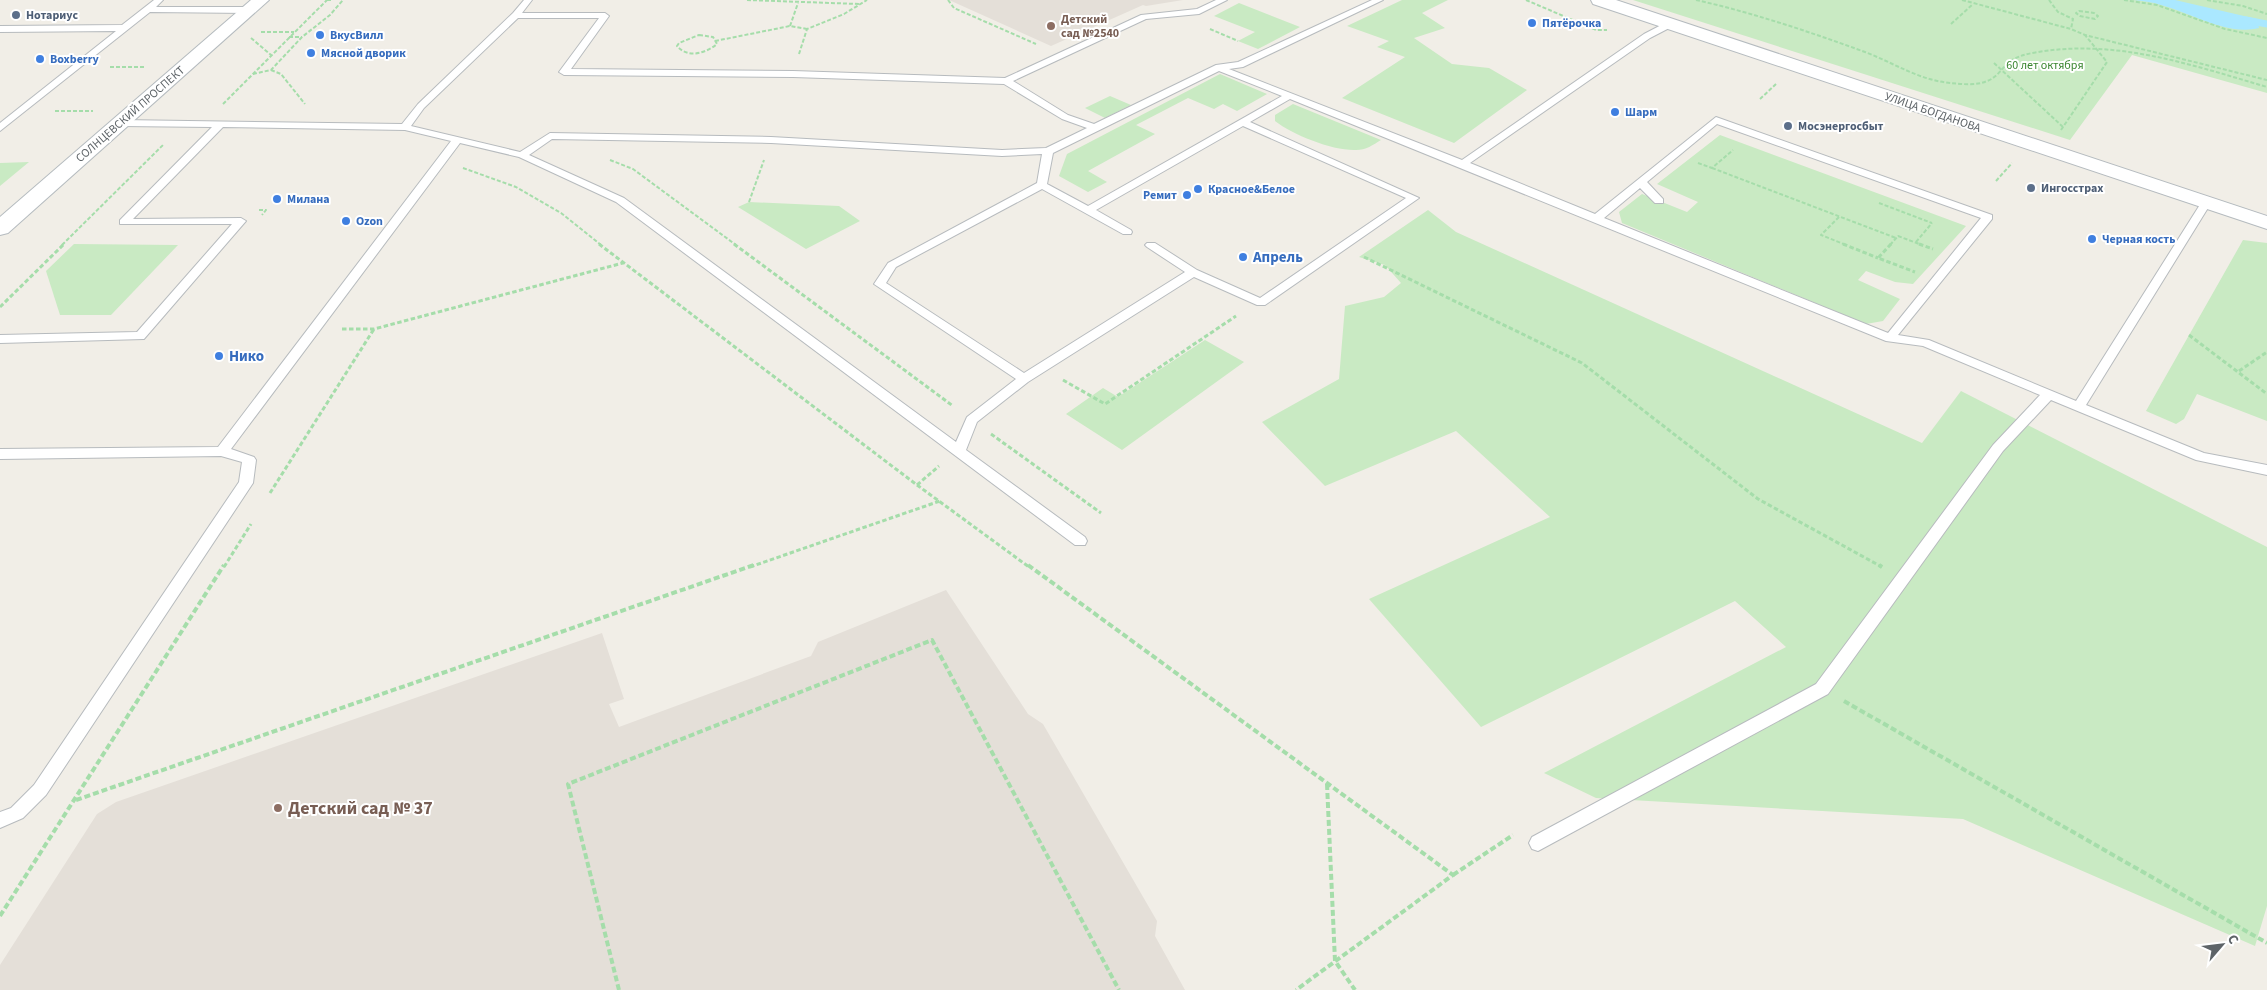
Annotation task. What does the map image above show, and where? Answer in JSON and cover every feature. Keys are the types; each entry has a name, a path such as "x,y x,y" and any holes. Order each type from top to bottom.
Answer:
{"street":[{"name":"УЛИЦА БОГДАНОВА","path":"1599,0 2267,223"},
{"name":"СОЛНЦЕВСКИЙ ПРОСПЕКТ","path":"0,228 255,5"}],"lane":[{"path":"0,128 159,0"},
{"path":"405,127 421,106 516,15 528,0"},
{"path":"516,15 605,16 564,72 793,74 1006,81 1144,17 1199,11 1222,0"},
{"path":"522,155 550,136 771,140 1002,152 1048,151 1219,68 1240,65 1379,0"},
{"path":"147,9 255,5"},
{"path":"1463,164 1647,36 1672,24"},
{"path":"0,30 124,28"},
{"path":"1219,68 1292,95 1890,338 1925,343 2201,457 2267,470"},
{"path":"1006,81 1065,117 1094,128"},
{"path":"1088,210 1292,95"},
{"path":"1596,219 1716,120 1988,216 1890,338"},
{"path":"121,122 405,127 456,141 522,155 620,200 1080,541"},
{"path":"1151,245 1193,272 1261,303 1414,198 1243,123"},
{"path":"0,339 140,336 241,221 124,222 222,124"},
{"path":"222,451 456,141"},
{"path":"1042,184 1048,151"},
{"path":"1640,182 1659,201"},
{"path":"1042,184 1126,232"},
{"path":"1024,379 880,284 892,265 1042,184"},
{"path":"2079,406 2206,203"},
{"path":"959,450 972,420 1024,379 1193,272"},
{"path":"1538,843 1822,689 1998,448 2049,394"},
{"path":"0,454 222,451 249,460 246,483 40,790 17,813 0,820"}],"path":[{"path":"0,307 185,123 216,110 327,0 332,0"},
{"path":"271,70 302,37 330,15 343,0"},
{"path":"746,0 859,4"},
{"path":"715,41 790,26 807,29 844,14 867,0"},
{"path":"948,0 954,8 1061,56"},
{"path":"1696,0 1761,17 1872,55 1921,76 1945,83 1966,84 1986,82 2001,70 2008,61 2024,55 2068,49 2096,49 2134,52 2267,87"},
{"path":"1962,0 2071,29 2085,35 2267,80"},
{"path":"2049,0 2058,12 2073,19 2080,16 2095,18 2098,16 2094,13 2079,10 2076,13 2080,16"},
{"path":"2124,0 2157,5 2225,29 2267,38"},
{"path":"2207,0 2243,6 2267,14"},
{"path":"790,26 798,2"},
{"path":"1951,24 1973,3"},
{"path":"2071,29 2073,19"},
{"path":"1203,26 1244,44"},
{"path":"793,74 807,29"},
{"path":"258,32 294,32"},
{"path":"2060,132 2107,62 2085,35"},
{"path":"289,37 302,37"},
{"path":"691,37 713,37 715,41 717,44 713,48 699,53 683,52 677,46 691,37"},
{"path":"251,38 271,55"},
{"path":"1994,63 2063,127"},
{"path":"252,74 271,70 281,74 305,104"},
{"path":"1760,99 1782,79"},
{"path":"22,111 96,111"},
{"path":"749,202 771,140"},
{"path":"1996,181 2017,157"},
{"path":"605,158 632,169 1101,513"},
{"path":"1712,168 1896,238 1898,236 1955,257"},
{"path":"561,213 623,263 940,501 1453,875"},
{"path":"1839,217 1820,235 1936,280"},
{"path":"1878,258 1896,238"},
{"path":"1343,247 1582,363 1758,499 1903,579"},
{"path":"314,329 374,329 623,263"},
{"path":"1042,369 1105,404 1257,301"},
{"path":"268,497 374,329"},
{"path":"2189,335 2267,394"},
{"path":"2239,371 2267,352"},
{"path":"76,800 940,501"},
{"path":"0,916 76,800 252,522"},
{"path":"619,990 568,784 932,640 1118,990"},
{"path":"1822,689 2267,943"},
{"path":"1327,784 1335,961 1355,990"},
{"path":"1296,990 1453,875 1512,835 1538,843"}],"shaded area":[{"name":"Детский сад №2540","path":"949,0 1183,0 1143,5 1051,46"},
{"path":"946,590 1028,714 1043,724 1157,921 1155,936 1185,990 0,990 0,965 97,814 116,802 602,633 624,699 609,704 619,727 811,656 818,642"}],"green space":[{"path":"1402,0 1448,0 1422,13 1445,28 1414,38 1452,64 1489,68 1527,90 1454,143 1342,98 1405,57 1377,47 1389,41 1347,26"},
{"name":"60 лет октября","path":"1633,0 2267,0 2267,93 2132,55 2070,140"},
{"path":"1239,3 1300,27 1258,49 1238,41 1255,32 1214,16"},
{"path":"1220,74 1267,94 1237,111 1223,104 1214,109 1188,98 1136,125 1155,134 1088,171 1107,182 1088,192 1059,176 1067,154"},
{"path":"1110,96 1131,105 1105,118 1085,108"},
{"path":"1293,104 1381,140 1363,149 1347,150 1302,137 1275,121 1275,115"},
{"path":"1720,135 1966,226 1913,284 1895,282 1866,271 1858,280 1900,299 1883,321 1866,324 1622,223 1619,212 1642,194 1687,212 1698,202 1657,184"},
{"path":"29,162 0,186 0,163"},
{"path":"749,202 839,206 860,221 806,249 738,207"},
{"path":"1428,210 1456,232 1922,443 1961,391 2267,547 2267,906 2255,946 1963,819 1596,798 1544,773 1786,647 1735,601 1481,727 1369,599 1550,517 1456,431 1325,486 1262,422 1339,379 1345,306 1384,297 1401,283 1385,265 1359,257"},
{"path":"2243,240 2267,243 2267,421 2197,394 2184,419 2176,424 2146,411"},
{"path":"74,244 178,245 111,315 60,315 46,271"},
{"path":"1205,340 1244,362 1122,450 1066,414 1103,388 1118,397"}],"water":[{"path":"2134,0 2175,0 2257,19 2259,28 2247,30 2234,29 2158,4"}],"waterway":[{"path":"2246,20 2267,24"}],"place":[{"name":"Нотариус","path":"16,15"},
{"name":"Пятёрочка","path":"1532,23"},
{"name":"Детский сад №2540","path":"1051,26"},
{"name":"ВкусВилл","path":"320,35"},
{"name":"Мясной дворик","path":"311,53"},
{"name":"Boxberry","path":"40,59"},
{"name":"Шарм","path":"1615,112"},
{"name":"Мосэнергосбыт","path":"1788,126"},
{"name":"Ингосстрах","path":"2031,188"},
{"name":"Красное&Белое","path":"1198,189"},
{"name":"Ремит","path":"1187,195"},
{"name":"Милана","path":"277,199"},
{"name":"Ozon","path":"346,221"},
{"name":"Черная кость","path":"2092,239"},
{"name":"Апрель","path":"1243,257"},
{"name":"Нико","path":"219,356"},
{"name":"Детский сад № 37","path":"278,808"}]}
